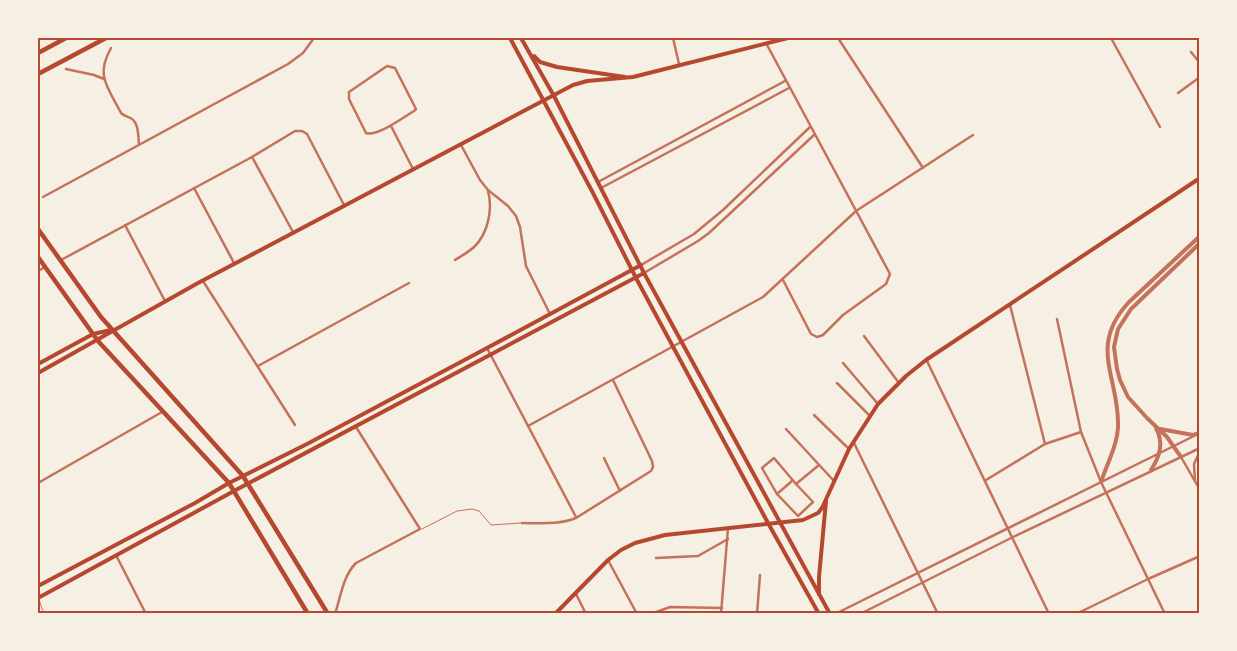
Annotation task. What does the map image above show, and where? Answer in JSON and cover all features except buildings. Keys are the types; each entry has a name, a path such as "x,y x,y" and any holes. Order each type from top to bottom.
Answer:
{"main road":[{"path":"38,53 66,38"},
{"path":"38,74 106,38"},
{"path":"510,38 545,101 636,278 819,614"},
{"path":"521,38 554,96 644,273 829,614"},
{"path":"38,373 98,341 113,330 344,205 581,82 633,77 788,38"},
{"path":"530,51 540,62 547,65 633,77"},
{"path":"556,614 608,560 621,550 650,538 780,523 814,516 826,501 849,448 878,404 926,360 1200,178"},
{"path":"589,187 598,182"},
{"path":"593,193 601,188"},
{"path":"38,229 101,316 243,476 328,614"},
{"path":"38,257 92,334 229,483 308,614"},
{"path":"38,586 641,265"},
{"path":"38,598 234,491 644,273"},
{"path":"38,364 92,334 113,330"},
{"path":"445,370 449,377"},
{"path":"819,596 826,501"}],"street":[{"path":"43,197 288,64 303,53 314,38"},
{"path":"673,38 680,64"},
{"path":"838,38 922,168"},
{"path":"1111,38 1160,127"},
{"path":"766,43 889,271 890,278 886,284 843,315 823,335 817,337 812,334 783,280"},
{"path":"111,48 105,59 104,79 121,113 136,123 139,144"},
{"path":"1191,52 1200,63"},
{"path":"388,66 395,68 416,109 391,125 372,134 366,133 348,95 350,90 388,66"},
{"path":"66,69 104,79"},
{"path":"1178,93 1200,77"},
{"path":"598,182 786,81"},
{"path":"601,188 789,88"},
{"path":"391,125 413,169"},
{"path":"641,265 694,234 810,127"},
{"path":"60,260 252,157 295,131 302,130 307,134 344,205"},
{"path":"644,273 698,241 814,135"},
{"path":"528,426 763,297 856,211 973,135"},
{"path":"672,142 676,149"},
{"path":"461,145 480,180 516,216 520,227 526,266 550,314"},
{"path":"252,157 294,233"},
{"path":"772,164 778,169"},
{"path":"194,188 235,265"},
{"path":"455,260 474,247 485,231 490,203 488,190"},
{"path":"722,210 728,215"},
{"path":"125,225 166,302"},
{"path":"1101,482 1115,444 1118,428 1116,402 1107,358 1108,341 1112,326 1129,302 1200,236"},
{"path":"1200,242 1131,309 1121,323 1116,337 1114,354 1120,380 1135,406 1174,446 1200,490"},
{"path":"38,271 45,267"},
{"path":"203,281 296,425"},
{"path":"258,366 409,283"},
{"path":"1010,305 1045,444"},
{"path":"1057,319 1081,432 1106,493 1165,614"},
{"path":"864,336 899,384"},
{"path":"487,348 576,518"},
{"path":"926,360 986,480 1049,614"},
{"path":"843,363 878,404"},
{"path":"522,523 558,522 576,518 648,473 653,467 652,461 613,380"},
{"path":"837,384 870,416"},
{"path":"38,483 163,412"},
{"path":"814,415 849,448"},
{"path":"1151,470 1160,452 1161,442 1160,435 1154,425"},
{"path":"335,614 343,586 351,568 356,563 420,530 356,427"},
{"path":"1158,428 1193,435 1200,433"},
{"path":"786,430 834,481"},
{"path":"986,480 1045,444 1081,432"},
{"path":"835,614 1200,433"},
{"path":"304,438 307,444"},
{"path":"853,442 938,614"},
{"path":"860,614 1151,470 1200,449"},
{"path":"1195,482 1194,464 1200,449"},
{"path":"604,458 620,491"},
{"path":"774,458 792,481 813,502 798,516 777,494 762,468 774,458"},
{"path":"796,484 819,465"},
{"path":"777,494 792,481"},
{"path":"721,614 728,528"},
{"path":"656,558 698,556 728,539"},
{"path":"116,556 146,614"},
{"path":"1078,613 1200,556"},
{"path":"608,560 637,614"},
{"path":"757,614 760,575"},
{"path":"575,593 586,614"},
{"path":"651,614 670,607 722,608"}],"lane":[{"path":"420,530 464,509 479,511 490,525 522,523"},
{"path":"38,598 44,614"}]}
